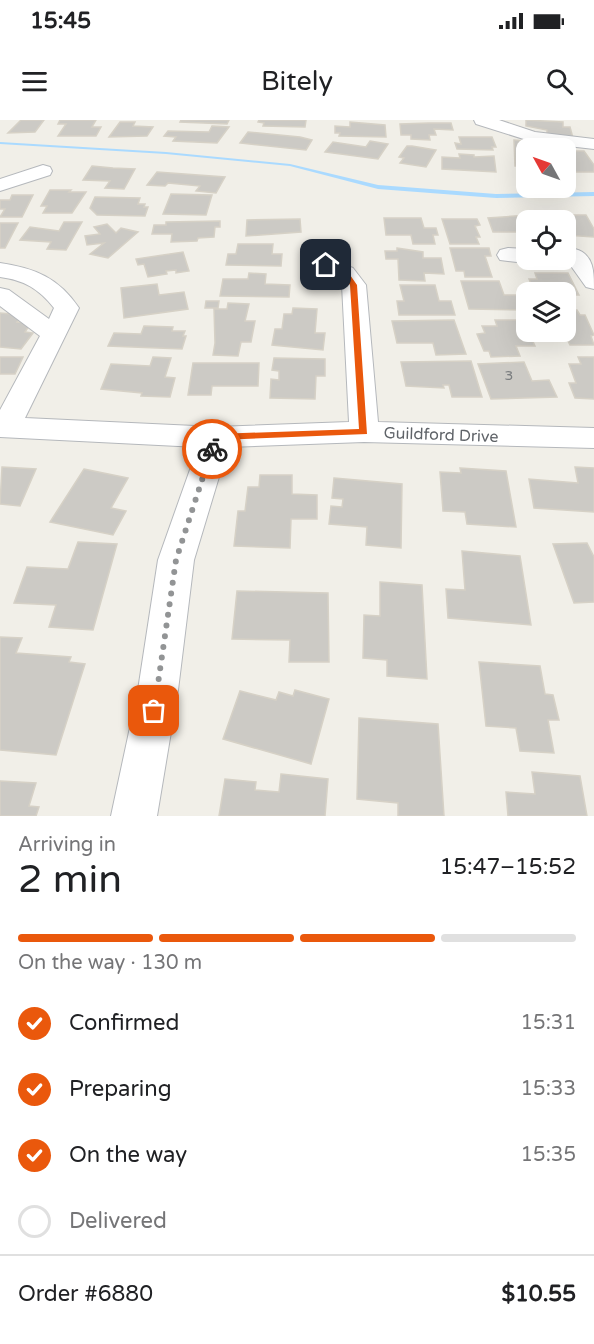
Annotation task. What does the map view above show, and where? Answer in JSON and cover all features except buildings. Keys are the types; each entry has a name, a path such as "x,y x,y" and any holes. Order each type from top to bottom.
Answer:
{"street":[{"path":"483,121 533,137 594,144"},
{"path":"0,185 43,171"},
{"path":"578,256 594,282"},
{"path":"326,265 345,273 354,285 364,432"},
{"path":"0,270 28,274 50,286 67,308 55,335 3,427"},
{"path":"0,295 55,335"},
{"name":"Guildford Drive","path":"3,427 216,437 364,432 594,438"},
{"path":"134,816 159,690 176,560 216,437"}],"waterway":[{"path":"0,143 166,153 290,165 378,187 496,196 594,194"}],"way so far":[{"path":"154,711 159,690 176,560 212,449"}],"route":[{"path":"212,449 216,437 364,432 354,285 345,273 326,265"}]}
